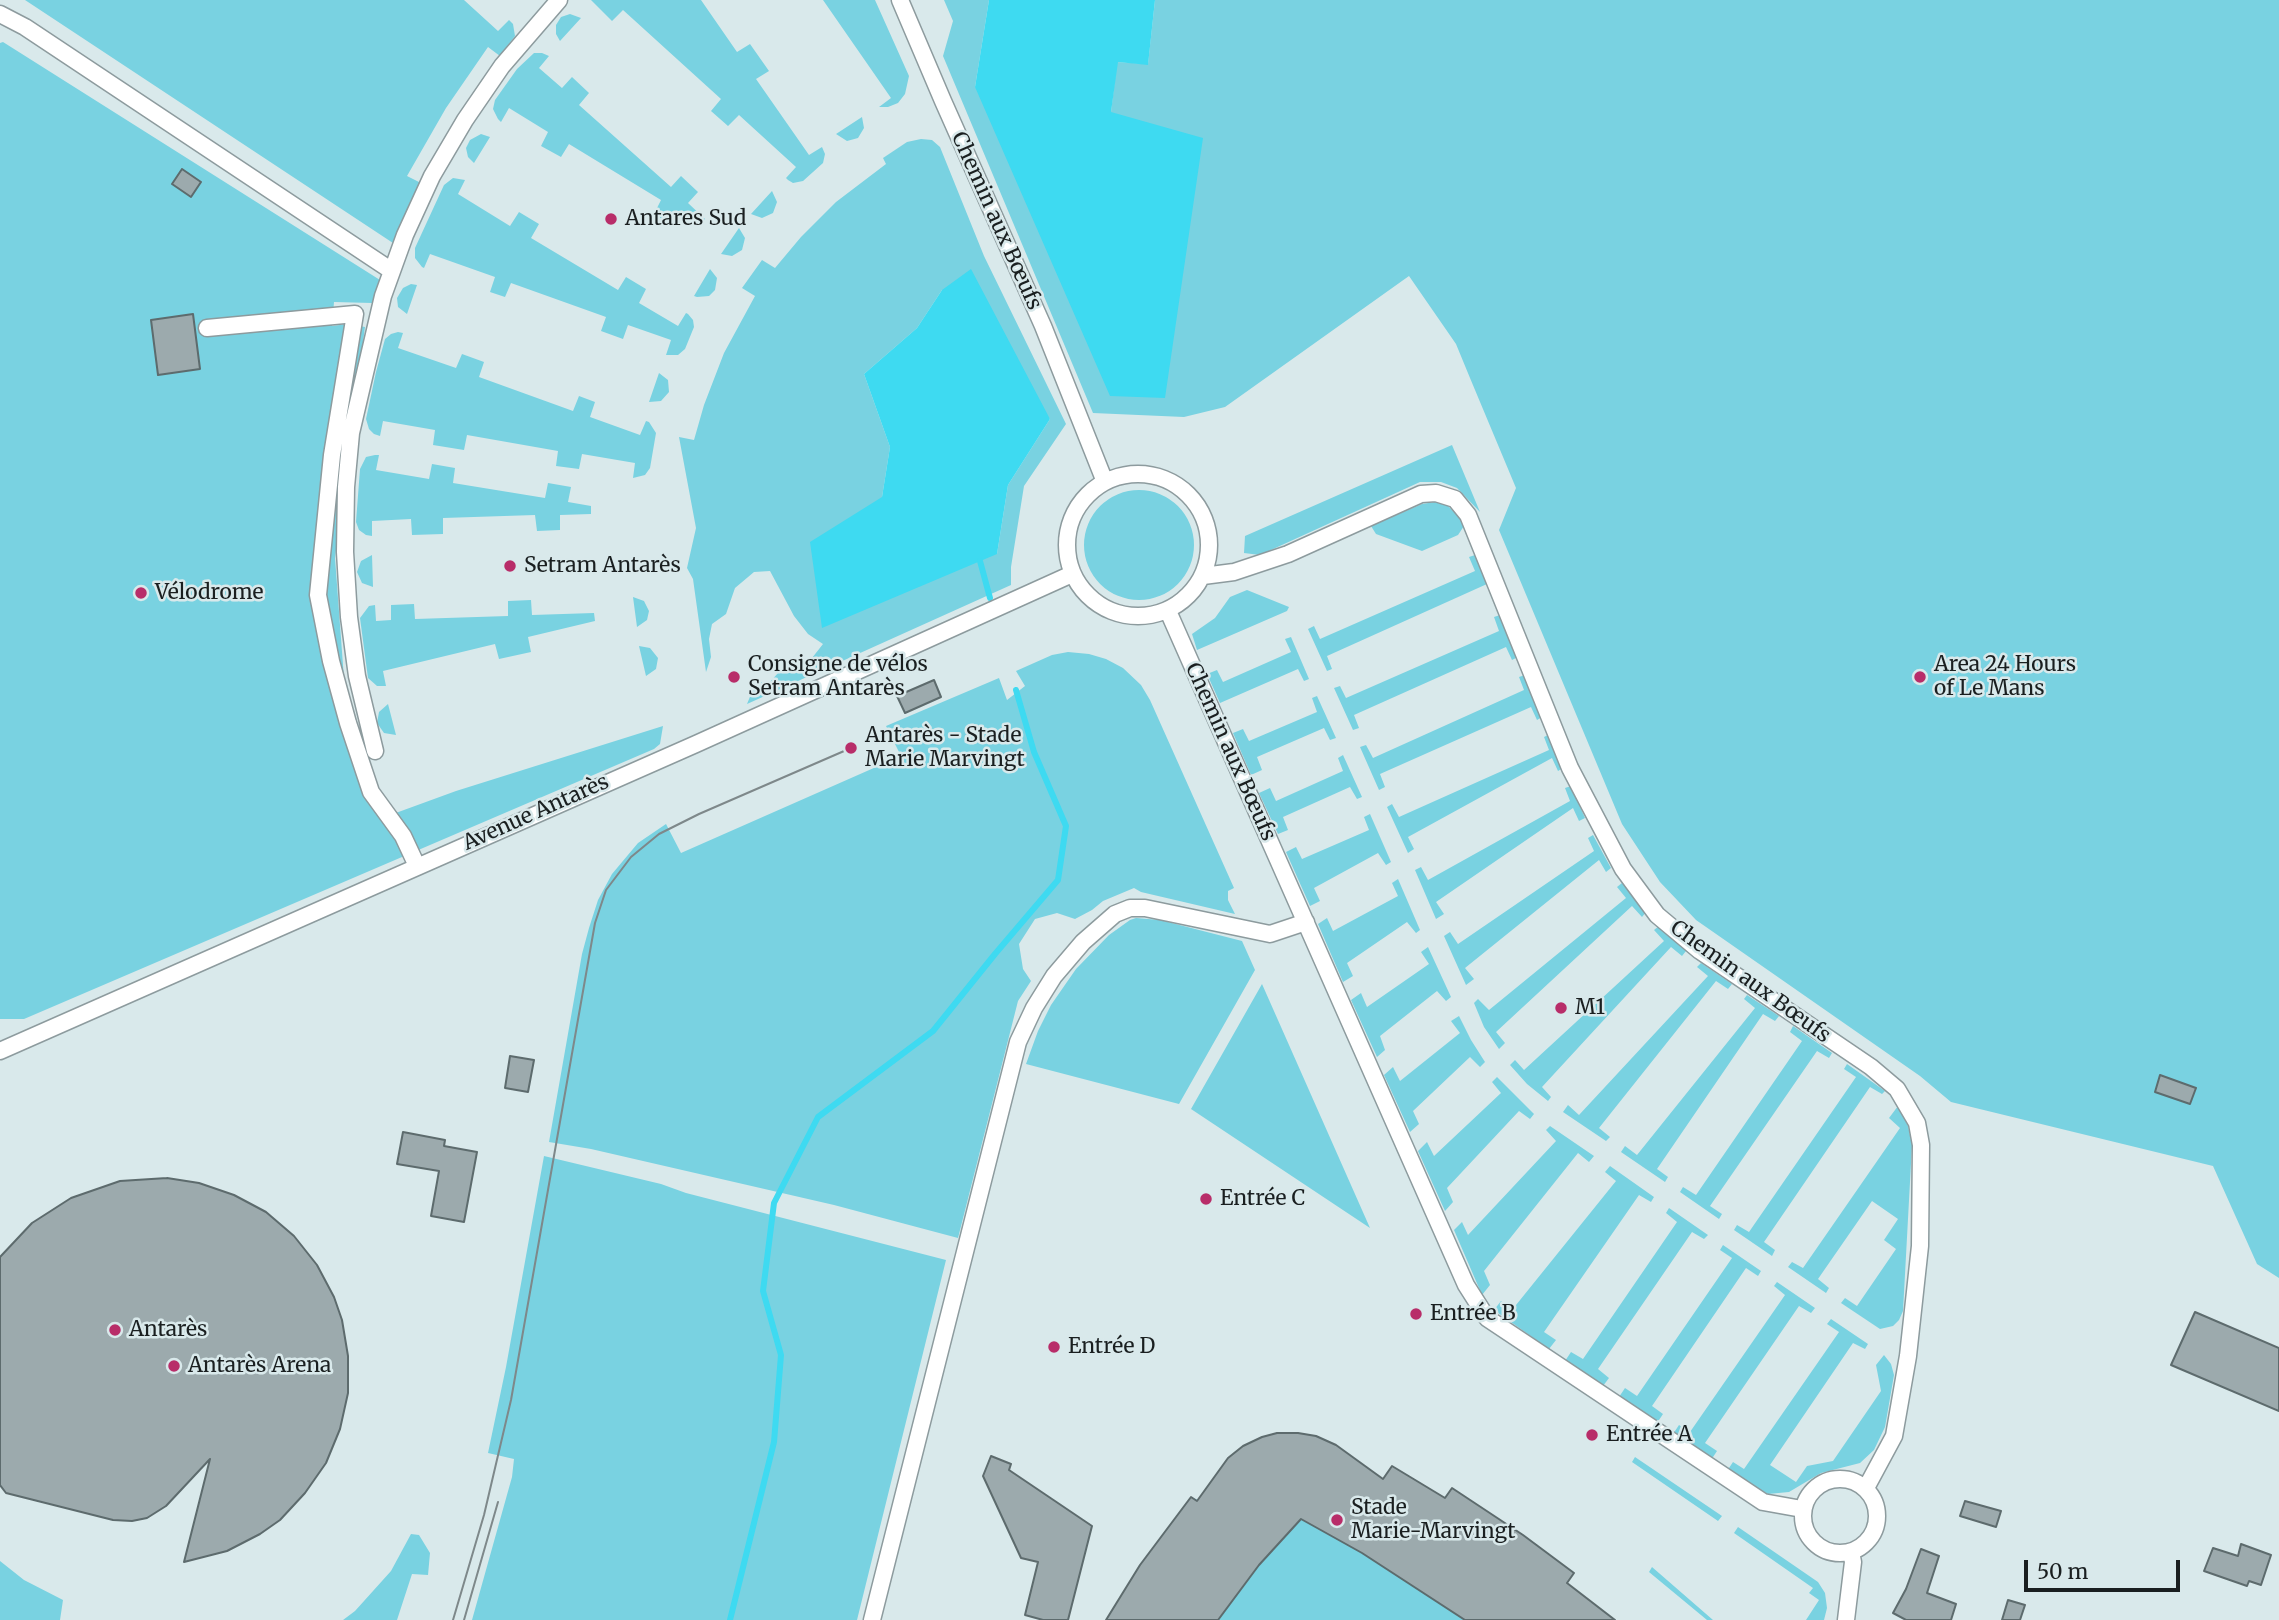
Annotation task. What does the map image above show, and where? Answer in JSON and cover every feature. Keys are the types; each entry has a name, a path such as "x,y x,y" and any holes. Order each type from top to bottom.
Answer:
{"street":[{"path":"376,751 357,677 349,617 345,552 346,487 353,422 383,296 405,235 432,176 465,120 502,66 559,0"},
{"name":"Chemin aux Bœufs","path":"900,0 1043,326 1105,482"},
{"path":"0,14 24,27 392,271"},
{"path":"207,328 355,314 332,455 318,595 338,689 371,792 403,836 417,866"},
{"path":"1148,474 1169,481 1188,494 1201,511 1208,533 1209,555 1203,576 1182,602 1167,611 1145,617 1123,616 1101,608 1084,593 1072,574 1066,553 1067,532 1074,511 1087,494 1105,482 1126,475 1148,474"},
{"name":"Chemin aux Bœufs","path":"1203,576 1234,572 1287,554 1421,494 1436,493 1455,499 1468,515 1570,768 1623,869 1657,915 1700,951 1871,1068 1897,1089 1917,1123 1921,1145 1920,1246 1908,1356 1894,1436 1866,1488"},
{"name":"Avenue Antarès","path":"0,1051 1072,574"},
{"name":"Chemin aux Bœufs","path":"1167,611 1466,1285 1487,1318 1763,1502 1802,1509"},
{"path":"872,1620 1018,1042 1034,1007 1054,976 1083,942 1115,914 1130,908 1145,908 1270,934 1306,922"},
{"path":"1835,1479 1850,1480 1866,1488 1874,1500 1877,1515 1874,1531 1865,1544 1852,1552 1838,1554 1815,1545 1806,1534 1802,1522 1802,1509 1809,1494 1820,1484 1835,1479"},
{"path":"1846,1620 1852,1552"}],"shaded area":[{"path":"25,0 464,0 498,31 509,20 513,24 515,36 500,56 488,47 446,108 407,176 421,183 393,243"},
{"path":"591,0 701,0 737,52 750,44 769,71 756,79 809,155 822,147 825,154 823,163 803,181 793,183 788,180 786,178 796,167 739,115 728,126 711,111 721,99 623,10 612,21"},
{"path":"823,0 875,0 909,76 905,94 898,103 879,107 891,98"},
{"name":"Area 24 Hours of Le Mans","path":"944,0 989,0 975,87 1111,112 1117,62 1148,64 1155,0 2279,0 2279,1278 2257,1264 2213,1166 1951,1102 1920,1076 1696,920 1660,882 1622,824 1499,530 1516,488 1456,344 1409,276 1225,407 1184,417 1093,413 943,56 953,21"},
{"path":"989,0 1155,0 1148,65 1118,62 1111,112 1203,138 1165,398 1110,396 975,87"},
{"path":"570,14 581,18 560,41 556,34 556,25 561,17"},
{"name":"Vélodrome","path":"3,42 380,280 372,303 334,302 332,326 348,324 365,327 335,558 345,692 370,781 393,814 456,791 663,726 660,744 654,749 24,1019 0,1019 0,43"},
{"path":"534,53 549,56 539,68 562,88 572,77 589,93 579,105 671,187 681,176 698,192 688,203 705,219 702,224 682,213 673,226 654,214 661,200 569,144 561,157 541,146 548,132 509,108 501,122 498,119 493,109 495,100 517,69"},
{"path":"862,117 864,128 858,138 847,141 836,134"},
{"path":"481,134 490,137 474,163 468,157 466,148 470,140"},
{"path":"932,140 940,147 984,256 1066,424 1024,486 1011,567 1011,585 747,704 756,682 770,682 778,673 800,666 812,658 823,644 808,634 794,616 770,571 754,572 735,588 726,614 712,624 709,639 711,657 706,672 693,579 687,568 696,528 679,437 694,440 724,353 755,296 742,288 762,260 775,268 836,202 886,164 883,158 907,142","holes":["942,290 1050,419 1008,485 997,554 882,497 890,447 864,374 917,328"]},
{"path":"453,178 465,180 458,194 510,226 519,212 539,224 531,238 618,290 626,277 646,289 639,303 678,326 686,313 688,314 694,327 685,349 678,355 666,355 671,340 628,325 623,339 601,331 606,317 511,283 505,297 490,292 495,277 430,254 424,268 422,267 415,258 415,248 444,185"},
{"path":"772,191 777,202 773,213 762,218 751,214"},
{"path":"739,228 745,238 742,250 732,256 721,254"},
{"path":"710,269 717,278 715,290 709,296 694,296"},
{"path":"971,269 1050,419 1008,485 997,554 822,628 810,542 882,497 890,447 864,374 917,328 942,290"},
{"path":"411,284 417,285 407,314 398,307 397,298 403,288"},
{"path":"398,332 403,333 398,348 456,368 462,354 484,362 479,377 573,411 579,396 595,402 590,417 640,435 646,421 649,422 656,433 650,468 645,475 633,478 635,463 582,454 579,469 556,466 558,451 467,435 464,450 433,445 435,430 383,421 380,436 374,434 366,419 376,372 385,339"},
{"path":"659,373 668,380 669,392 661,401 649,402"},
{"path":"1452,445 1480,512 1457,488 1441,482 1420,482 1260,555 1244,553 1245,536"},
{"path":"379,455 376,470 429,479 432,464 455,468 453,483 545,498 548,483 571,487 568,502 591,506 591,514 560,515 560,530 537,531 535,515 443,518 443,534 412,535 411,519 372,521 372,536 366,535 359,530 356,522 360,469 366,457"},
{"path":"1139,490 1160,494 1178,506 1190,524 1194,545 1190,566 1178,584 1160,596 1139,600 1118,596 1100,584 1088,566 1084,545 1088,524 1100,506 1118,494"},
{"path":"1435,502 1448,506 1464,526 1458,535 1422,551 1376,534 1371,526 1422,504"},
{"path":"372,555 373,587 362,583 357,572 361,561"},
{"path":"1475,555 1487,584 1327,656 1332,669 1327,671 1308,629 1314,626 1320,639 1475,571 1469,557"},
{"path":"1247,590 1289,607 1287,611 1197,650 1192,634 1215,618 1230,597"},
{"path":"633,597 644,601 649,611 647,620 637,627"},
{"path":"531,600 532,615 594,613 595,621 528,637 531,652 499,659 495,644 383,671 386,686 377,686 368,678 360,618 369,606 375,605 376,621 391,620 391,605 414,604 415,619 508,616 508,601"},
{"path":"1500,615 1518,657 1512,660 1506,647 1354,715 1359,728 1353,730 1334,688 1340,686 1346,698 1499,631 1494,617"},
{"path":"1291,637 1309,679 1304,681 1298,669 1220,703 1207,674 1217,670 1223,682 1291,652 1285,639"},
{"path":"639,646 650,648 658,658 656,669 646,676"},
{"path":"1068,652 1106,659 1123,668 1141,685 1234,888 1228,891 1228,900 1235,914 1141,892 1134,888 1103,901 1075,919 1057,913 1035,919 1019,944 1023,969 1031,981 1018,1001 958,1238 834,1205 591,1149 549,1142 582,954 589,928 598,900 612,874 638,843 666,824 681,853 901,756 886,726 999,678 1007,700 1025,686 1016,671 1052,655"},
{"path":"1525,675 1542,717 1537,720 1531,707 1380,774 1385,787 1379,790 1360,747 1366,745 1373,758 1524,690 1519,677"},
{"path":"1317,696 1336,738 1330,740 1324,728 1257,757 1262,770 1251,775 1233,733 1243,729 1249,741 1317,712 1312,698"},
{"path":"388,704 396,735 384,733 377,723 379,712"},
{"path":"1550,734 1563,768 1558,771 1552,758 1408,837 1414,849 1408,853 1387,807 1392,804 1399,817 1549,750 1544,737"},
{"path":"1343,755 1362,797 1357,799 1350,787 1283,817 1288,830 1278,834 1259,793 1270,788 1276,801 1343,771 1338,758"},
{"path":"1571,786 1585,818 1579,821 1573,808 1436,902 1444,914 1436,919 1415,870 1421,867 1428,880 1570,801 1565,788"},
{"path":"1370,814 1391,862 1386,865 1378,853 1314,888 1320,901 1310,906 1286,852 1296,847 1302,859 1369,830 1364,817"},
{"path":"1593,835 1611,868 1606,872 1599,860 1465,968 1474,979 1466,985 1444,936 1450,932 1458,944 1594,851 1588,838"},
{"path":"1398,879 1420,930 1416,933 1407,922 1347,963 1353,976 1343,982 1318,924 1327,918 1333,931 1398,896 1392,883"},
{"path":"1622,883 1646,912 1642,917 1632,906 1496,1032 1505,1043 1499,1049 1484,1027 1474,1003 1478,999 1489,1010 1626,898 1617,887"},
{"path":"1136,918 1160,920 1242,941 1255,970 1179,1104 1026,1064 1051,1005 1076,969 1109,935"},
{"path":"1659,926 1686,951 1682,956 1671,947 1542,1087 1551,1097 1548,1101 1527,1084 1510,1065 1515,1060 1524,1070 1664,941 1654,930"},
{"path":"1428,947 1451,997 1446,1001 1437,991 1380,1036 1385,1050 1377,1057 1351,1000 1361,993 1367,1007 1429,964 1421,952"},
{"path":"1701,963 1732,984 1728,989 1716,981 1599,1128 1610,1137 1606,1141 1563,1112 1568,1105 1579,1115 1708,976 1697,967"},
{"path":"1262,984 1370,1228 1191,1109"},
{"path":"1747,995 1779,1016 1775,1021 1763,1014 1657,1169 1668,1177 1665,1182 1621,1152 1625,1146 1637,1155 1755,1008 1744,999"},
{"path":"1459,1016 1485,1062 1480,1067 1470,1057 1413,1111 1419,1124 1410,1132 1384,1075 1393,1067 1400,1081 1460,1033 1451,1021"},
{"path":"1793,1026 1832,1053 1829,1058 1817,1051 1710,1206 1722,1214 1719,1219 1680,1192 1683,1187 1696,1195 1802,1041 1790,1032"},
{"path":"1847,1064 1885,1091 1882,1094 1870,1087 1764,1242 1775,1250 1772,1256 1734,1230 1737,1225 1749,1232 1856,1077 1844,1069"},
{"path":"1497,1077 1534,1114 1530,1119 1519,1111 1447,1188 1453,1202 1445,1211 1418,1151 1427,1142 1434,1156 1501,1093 1492,1082"},
{"path":"1898,1106 1908,1126 1912,1145 1903,1311 1893,1326 1880,1329 1841,1303 1845,1298 1857,1306 1896,1249 1884,1240 1898,1219 1872,1201 1818,1279 1829,1288 1826,1293 1788,1267 1792,1262 1803,1268 1900,1128 1889,1118"},
{"path":"1550,1126 1594,1156 1589,1162 1578,1153 1484,1271 1490,1285 1482,1295 1454,1230 1462,1222 1468,1235 1556,1141 1546,1130"},
{"path":"544,1156 661,1184 686,1193 946,1260 857,1620 472,1620 512,1477 514,1459 488,1453"},
{"path":"1610,1166 1654,1197 1651,1202 1639,1195 1544,1332 1556,1340 1549,1349 1494,1310 1501,1301 1512,1310 1616,1181 1605,1172"},
{"path":"1669,1208 1708,1235 1704,1239 1692,1232 1598,1369 1609,1378 1603,1386 1565,1361 1571,1352 1583,1359 1677,1222 1666,1213"},
{"path":"1723,1245 1761,1271 1758,1276 1746,1268 1652,1406 1663,1414 1657,1423 1619,1397 1625,1388 1637,1396 1732,1258 1720,1250"},
{"path":"1777,1282 1815,1308 1811,1313 1799,1306 1705,1443 1717,1451 1711,1460 1673,1434 1679,1425 1690,1432 1785,1295 1774,1286"},
{"path":"1831,1319 1868,1344 1865,1349 1853,1343 1770,1465 1796,1482 1807,1466 1833,1461 1881,1391 1876,1365 1884,1355 1891,1364 1894,1375 1885,1427 1874,1450 1860,1463 1821,1473 1789,1492 1768,1494 1727,1471 1733,1462 1744,1469 1839,1332 1827,1324"},
{"name":"Stade Marie-Marvingt","path":"1277,1433 1316,1436 1336,1445 1383,1479 1392,1466 1444,1498 1452,1488 1574,1573 1567,1583 1615,1620 1106,1620 1140,1565 1191,1497 1198,1500 1228,1458 1243,1446"},
{"path":"1635,1457 1722,1516 1718,1521 1632,1462"},
{"path":"1738,1527 1818,1582 1825,1593 1827,1608 1824,1620 1806,1620 1819,1600 1809,1593 1813,1588 1734,1533"},
{"path":"411,1534 419,1535 430,1553 428,1575 412,1574 397,1620 343,1620 355,1611 391,1571"},
{"path":"0,1561 24,1580 63,1600 60,1620 0,1620"},
{"path":"1652,1567 1713,1620 1707,1620 1649,1572"}],"building":[{"path":"182,169 201,182 191,197 172,184"},
{"path":"193,314 200,369 158,375 151,320"},
{"path":"934,680 941,697 905,713 897,696"},
{"path":"510,1056 534,1060 528,1092 505,1088"},
{"path":"2160,1075 2196,1088 2190,1104 2155,1092"},
{"path":"403,1132 445,1140 444,1146 477,1152 464,1222 431,1216 439,1171 397,1164"},
{"name":"Antarès Arena","path":"167,1178 199,1183 234,1195 266,1212 294,1236 317,1265 334,1297 342,1320 348,1356 348,1393 340,1429 326,1463 305,1493 280,1520 260,1534 227,1551 184,1562 210,1459 166,1506 147,1518 132,1521 113,1520 6,1493 0,1485 0,1257 32,1223 71,1198 120,1181"},
{"path":"2195,1312 2279,1348 2279,1411 2171,1365"},
{"name":"Stade Marie-Marvingt","path":"1277,1433 1316,1436 1336,1445 1383,1479 1392,1466 1445,1498 1452,1488 1574,1573 1567,1583 1615,1620 1465,1620 1362,1553 1301,1519 1259,1565 1218,1620 1106,1620 1140,1565 1191,1497 1197,1501 1228,1458 1243,1446"},
{"path":"991,1456 1011,1464 1009,1470 1092,1526 1068,1620 1043,1620 1025,1615 1038,1562 1021,1558 983,1476"},
{"path":"1965,1501 2001,1511 1996,1527 1960,1516"},
{"path":"2241,1544 2271,1555 2261,1585 2249,1581 2247,1586 2204,1571 2213,1548 2238,1556"},
{"path":"1921,1549 1939,1556 1927,1593 1956,1604 1951,1620 1906,1620 1893,1613 1906,1589"},
{"path":"2008,1600 2025,1605 2020,1620 2002,1620"}],"waterway":[{"path":"980,561 990,598"},
{"path":"730,1620 774,1442 781,1355 763,1291 774,1203 818,1117 933,1031 1058,880 1066,826 1034,752 1016,690"}],"tram line":[{"path":"453,1620 484,1515 511,1400 595,923 606,890 631,857 659,834 851,748"},
{"path":"464,1620 498,1502"}],"place":[{"name":"Antares Sud","path":"611,219"},
{"name":"Setram Antarès","path":"510,566"},
{"name":"Vélodrome","path":"141,593"},
{"name":"Consigne de vélos Setram Antarès","path":"734,677"},
{"name":"Area 24 Hours of Le Mans","path":"1920,677"},
{"name":"Antarès - Stade Marie Marvingt","path":"851,748"},
{"name":"M1","path":"1561,1008"},
{"name":"Entrée C","path":"1206,1199"},
{"name":"Entrée B","path":"1416,1314"},
{"name":"Antarès","path":"115,1330"},
{"name":"Entrée D","path":"1054,1347"},
{"name":"Antarès Arena","path":"174,1366"},
{"name":"Entrée A","path":"1592,1435"},
{"name":"Stade Marie-Marvingt","path":"1337,1520"}]}
